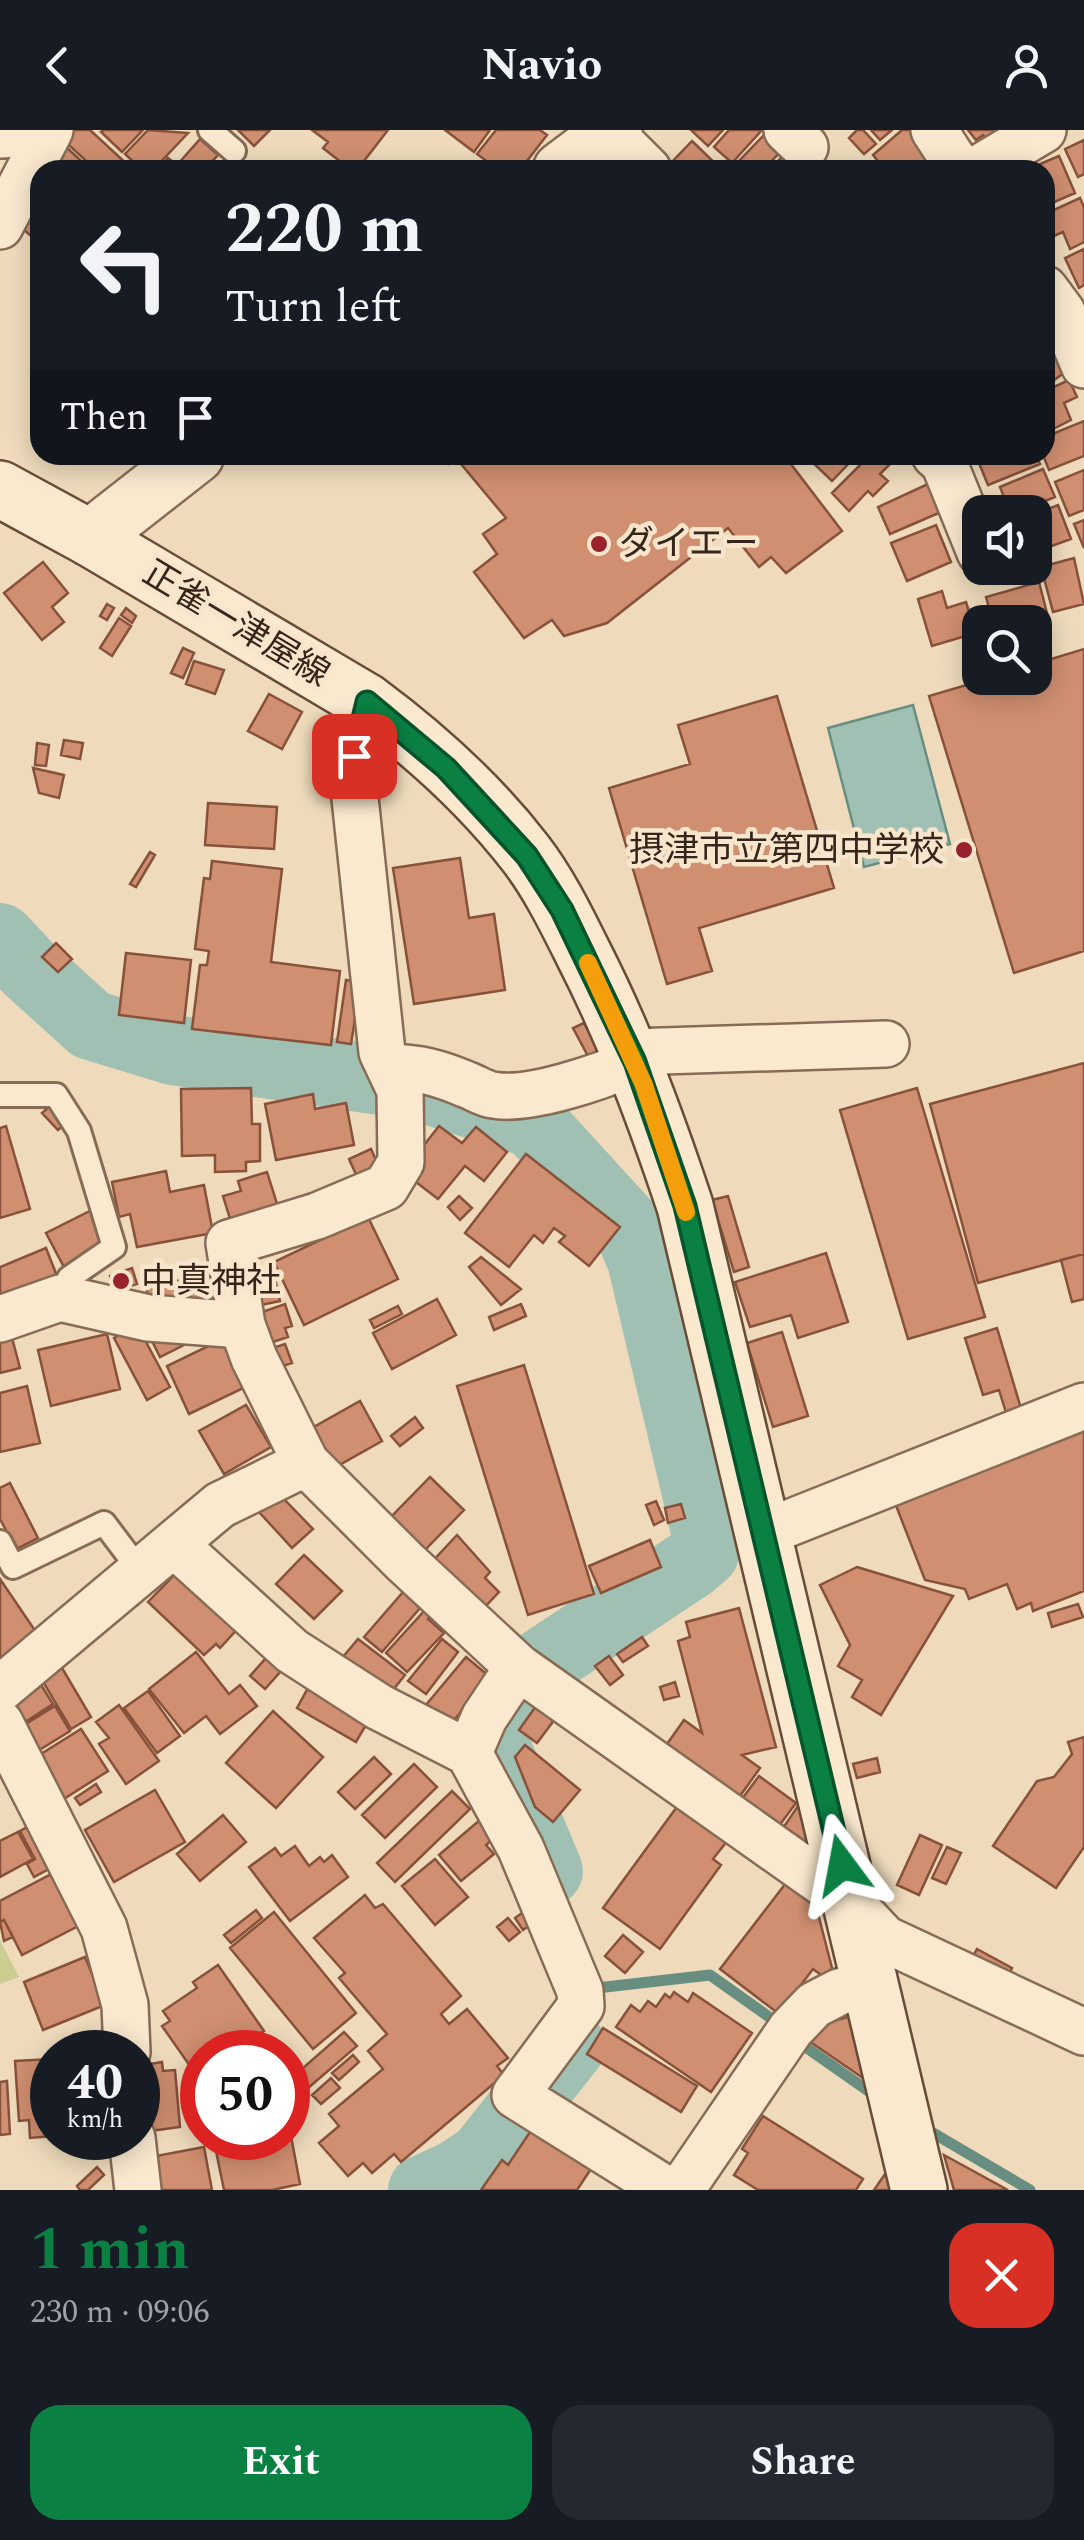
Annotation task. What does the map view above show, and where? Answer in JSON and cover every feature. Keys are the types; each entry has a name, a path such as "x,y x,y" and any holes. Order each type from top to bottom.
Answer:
{"main road":[{"path":"586,160 624,144"},
{"path":"90,538 183,465"},
{"name":"正雀一津屋線","path":"0,489 367,702 446,768 527,856 562,910 633,1057 685,1206 920,2190"}],"street":[{"path":"934,130 954,160"},
{"path":"993,160 1044,130"},
{"path":"0,135 49,131"},
{"path":"34,160 49,131"},
{"path":"0,226 30,168"},
{"path":"1055,303 1084,366"},
{"path":"944,465 962,508"},
{"path":"367,702 354,756 354,798 382,1052 394,1077 401,1162 386,1187 317,1216 229,1243 242,1324 254,1358 306,1463 405,1562 527,1673 850,1902 885,1940 1084,2032"},
{"path":"394,1077 402,1067 445,1076 494,1096 542,1092 598,1078 633,1057 886,1044"},
{"path":"0,1319 60,1298 148,1318 242,1324"},
{"path":"764,1534 1084,1406"},
{"path":"0,1689 220,1504 306,1463"},
{"path":"157,1558 379,1707 469,1753 521,1849 580,1991 581,2006 515,2095 667,2190"},
{"path":"469,1753 484,1718 527,1673"},
{"path":"0,1723 104,1928 125,2005 127,2030"},
{"path":"681,2190 791,2029 814,2005 870,1982"},
{"path":"135,2160 138,2190"}],"lane":[{"path":"210,130 234,151"},
{"path":"0,1095 56,1095 79,1131 114,1247 69,1278 60,1298"},
{"path":"0,1542 14,1567 104,1523 157,1558"}],"green space":[{"path":"0,1940 19,1977 0,1984"}],"shaded area":[{"path":"913,705 950,844 864,867 828,728"}],"building":[{"path":"66,130 90,130 123,160 85,160 60,137"},
{"path":"143,130 122,152 101,132"},
{"path":"148,130 188,133 162,160 131,160 125,154"},
{"path":"238,130 270,130 254,146"},
{"path":"312,130 388,130 365,160 338,160 323,148 328,142"},
{"path":"445,130 490,130 474,152"},
{"path":"496,130 540,130 547,135 528,160 485,160 477,154"},
{"path":"691,130 723,130 708,146"},
{"path":"729,130 762,130 735,160 729,160 714,147"},
{"path":"863,130 876,144 864,154 849,138"},
{"path":"871,130 892,130 880,140"},
{"path":"902,130 915,130 939,159 877,160 873,155"},
{"path":"968,130 1005,130 989,143 983,135 976,140"},
{"path":"766,133 783,149 773,160 740,160"},
{"path":"200,139 218,155 213,160 181,160"},
{"path":"1084,140 1084,174 1078,177 1065,149"},
{"path":"692,141 712,160 674,160"},
{"path":"65,146 80,160 58,160"},
{"path":"789,150 800,160 779,160"},
{"path":"1059,156 1075,193 1055,202 1055,160 1050,160"},
{"path":"1080,198 1084,207 1084,242 1070,249 1063,232 1055,236 1055,209"},
{"path":"1084,249 1084,285 1079,288 1065,258"},
{"path":"1055,353 1068,370 1055,379"},
{"path":"1069,380 1077,397 1064,403 1071,420 1055,428 1055,386"},
{"path":"1084,421 1084,456 1049,470 1047,465 1055,465 1055,433"},
{"name":"ダイエー","path":"462,465 792,465 842,531 786,573 771,557 759,567 728,528 607,623 564,636 552,620 524,638 474,572 497,554 483,534 506,518"},
{"path":"815,465 847,465 832,481"},
{"path":"860,465 889,465 880,474 888,481 873,496 868,491 849,511 832,493"},
{"path":"980,465 1038,465 988,485"},
{"path":"1043,469 1055,497 1003,495 1000,487"},
{"path":"1084,470 1084,510 1069,516 1055,482"},
{"path":"928,484 941,512 890,534 878,507"},
{"path":"1058,505 1071,539 1052,546 1052,507"},
{"path":"1084,520 1084,548 1074,524"},
{"path":"936,525 951,562 907,581 891,543"},
{"path":"1074,558 1084,604 1053,612 1046,585 1052,585 1052,564"},
{"path":"43,562 68,593 52,607 64,622 42,640 4,593"},
{"path":"1040,585 1045,605 988,605 986,597"},
{"path":"942,591 947,608 966,602 962,605 962,637 932,646 918,599"},
{"path":"107,604 114,608 107,620 100,616"},
{"path":"126,608 136,616 132,623 121,615"},
{"path":"119,618 131,626 112,656 100,648"},
{"path":"183,648 194,653 183,678 171,673"},
{"path":"1084,649 1084,951 1014,973 929,696 962,686 962,695 1052,695 1052,659"},
{"path":"194,661 224,670 215,694 186,684"},
{"path":"269,694 302,712 282,749 248,731"},
{"path":"777,696 834,888 699,928 712,971 667,984 609,788 690,764 678,725"},
{"path":"64,740 83,743 80,759 61,755"},
{"path":"37,743 49,745 46,766 35,765"},
{"path":"33,768 64,775 59,798 39,793"},
{"path":"208,803 277,807 274,849 205,845"},
{"path":"150,852 155,855 136,887 130,884"},
{"path":"460,858 469,918 494,914 505,990 414,1004 393,868"},
{"path":"212,861 282,869 271,962 340,971 331,1045 192,1029 200,965 207,965 209,951 195,949 204,878 210,879"},
{"path":"56,943 72,959 58,972 42,957"},
{"path":"126,953 191,960 184,1023 119,1015"},
{"path":"346,980 361,982 351,1044 337,1042"},
{"path":"584,1023 599,1052 589,1058 573,1028"},
{"path":"1084,1063 1084,1254 978,1283 930,1104"},
{"path":"251,1088 252,1124 260,1124 260,1161 246,1162 246,1171 215,1172 215,1155 182,1156 181,1089"},
{"path":"917,1088 985,1317 908,1339 840,1110"},
{"path":"313,1094 315,1109 346,1103 354,1145 276,1160 265,1104"},
{"path":"50,1106 66,1123 58,1130 42,1113"},
{"path":"6,1126 30,1209 0,1218 0,1128"},
{"path":"439,1126 462,1143 476,1127 507,1152 484,1181 465,1166 438,1199 403,1172"},
{"path":"371,1149 382,1173 360,1183 349,1159"},
{"path":"526,1154 620,1227 589,1266 559,1242 565,1236 554,1228 543,1243 534,1235 509,1267 465,1233"},
{"path":"166,1171 170,1192 204,1185 213,1233 137,1247 130,1214 119,1217 112,1182"},
{"path":"267,1172 278,1207 231,1222 223,1196 241,1191 238,1181"},
{"path":"459,1196 472,1208 460,1220 448,1207"},
{"path":"728,1196 749,1267 734,1272 712,1200"},
{"path":"92,1210 111,1245 65,1269 46,1233"},
{"path":"368,1217 398,1279 304,1325 274,1262"},
{"path":"46,1248 57,1276 0,1299 0,1267"},
{"path":"826,1253 848,1322 798,1338 791,1315 750,1327 735,1282"},
{"path":"1084,1254 1084,1299 1072,1302 1061,1260"},
{"path":"481,1257 521,1289 501,1305 469,1267"},
{"path":"132,1268 137,1284 114,1291 110,1276"},
{"path":"274,1274 280,1301 252,1307 246,1279"},
{"path":"148,1278 214,1284 212,1309 146,1303"},
{"path":"437,1299 456,1335 392,1369 373,1333"},
{"path":"285,1304 292,1326 285,1328 288,1337 261,1346 251,1316"},
{"path":"521,1304 526,1316 494,1330 489,1317"},
{"path":"398,1306 402,1314 374,1328 370,1320"},
{"path":"137,1325 170,1387 147,1400 114,1338"},
{"path":"145,1327 174,1327 184,1345 160,1357"},
{"path":"997,1328 1023,1415 1008,1419 999,1390 983,1395 965,1338"},
{"path":"782,1332 808,1416 773,1427 747,1343"},
{"path":"11,1334 20,1368 0,1373 0,1337"},
{"path":"107,1334 120,1389 51,1406 38,1350"},
{"path":"231,1335 254,1383 189,1414 167,1366"},
{"path":"285,1344 292,1363 271,1370 263,1351"},
{"path":"524,1365 594,1594 528,1615 457,1386"},
{"path":"27,1386 40,1443 0,1452 0,1393"},
{"path":"360,1401 382,1441 334,1468 312,1428"},
{"path":"246,1405 271,1447 224,1474 199,1431"},
{"path":"415,1417 423,1428 400,1446 391,1436"},
{"path":"1084,1430 1084,1591 1033,1611 1031,1603 1017,1609 1007,1584 969,1599 965,1589 925,1580 895,1503"},
{"path":"430,1477 464,1510 423,1552 389,1519"},
{"path":"10,1483 38,1538 16,1549 0,1519 0,1488"},
{"path":"279,1494 313,1529 292,1548 259,1512"},
{"path":"656,1501 664,1520 654,1525 646,1505"},
{"path":"681,1504 685,1518 668,1523 665,1508"},
{"path":"457,1535 490,1572 485,1578 499,1592 481,1611 430,1564"},
{"path":"650,1540 661,1567 601,1593 589,1566"},
{"path":"304,1555 342,1591 314,1619 276,1584"},
{"path":"183,1566 243,1623 220,1648 216,1644 204,1655 148,1602"},
{"path":"857,1567 953,1596 881,1715 852,1697 862,1680 838,1666 850,1645 820,1585"},
{"path":"0,1579 38,1635 0,1661"},
{"path":"403,1592 420,1608 382,1652 364,1637"},
{"path":"1078,1604 1083,1617 1052,1627 1048,1613"},
{"path":"739,1608 776,1747 742,1755 760,1768 735,1803 662,1751 684,1720 702,1733 678,1641 690,1637 686,1622"},
{"path":"425,1610 431,1616 428,1619 444,1633 407,1672 386,1653"},
{"path":"642,1637 648,1646 623,1662 617,1654"},
{"path":"358,1639 405,1675 389,1695 342,1658"},
{"path":"442,1639 458,1652 426,1694 408,1681"},
{"path":"274,1649 289,1662 265,1689 250,1676"},
{"path":"196,1652 229,1694 240,1685 257,1706 220,1734 206,1716 184,1733 149,1689"},
{"path":"609,1656 623,1675 610,1685 595,1666"},
{"path":"466,1657 490,1677 449,1726 425,1706"},
{"path":"62,1668 91,1717 71,1729 42,1680"},
{"path":"314,1677 374,1711 356,1742 297,1708"},
{"path":"38,1680 53,1704 19,1726 4,1701"},
{"path":"675,1682 679,1696 664,1700 660,1687"},
{"path":"148,1691 180,1736 157,1753 124,1708"},
{"path":"119,1705 159,1761 126,1784 99,1744 109,1738 96,1722"},
{"path":"55,1706 70,1731 36,1752 21,1727"},
{"path":"536,1706 555,1719 537,1743 519,1730"},
{"path":"273,1711 323,1757 276,1808 226,1763"},
{"path":"81,1729 108,1771 59,1802 33,1759"},
{"path":"1084,1737 1084,1847 1056,1888 993,1846 1037,1781 1054,1777 1072,1754 1068,1742"},
{"path":"525,1745 580,1790 553,1822 535,1807 515,1757"},
{"path":"374,1757 391,1774 355,1809 338,1792"},
{"path":"877,1758 880,1772 857,1778 853,1764"},
{"path":"414,1764 437,1787 385,1838 362,1815"},
{"path":"759,1776 796,1803 773,1834 736,1807"},
{"path":"96,1784 101,1792 80,1805 75,1798"},
{"path":"155,1790 185,1842 114,1882 85,1830"},
{"path":"452,1791 470,1809 395,1882 377,1863"},
{"path":"679,1804 728,1840 713,1859 721,1865 660,1949 603,1908"},
{"path":"798,1806 811,1841 802,1854 777,1837"},
{"path":"223,1815 246,1842 200,1881 177,1854"},
{"path":"481,1819 496,1836 486,1845 494,1854 461,1881 439,1855"},
{"path":"38,1821 60,1863 34,1877 27,1864 35,1859 20,1831"},
{"path":"18,1832 33,1859 0,1877 0,1841"},
{"path":"920,1835 942,1845 919,1895 897,1885"},
{"path":"295,1846 309,1866 320,1857 324,1862 332,1855 348,1877 290,1921 249,1867 275,1848 281,1856"},
{"path":"947,1847 961,1853 946,1884 932,1878"},
{"path":"435,1859 468,1897 435,1925 402,1886"},
{"path":"61,1869 88,1921 22,1955 4,1920 0,1922 0,1901"},
{"path":"789,1879 814,1898 832,1968 825,1978 813,1969 779,2014 720,1969"},
{"path":"365,1895 375,1908 383,1904 461,1996 441,2014 449,2024 467,2009 508,2058 497,2066 504,2075 401,2162 394,2154 372,2173 363,2163 348,2176 319,2143 339,2126 329,2114 383,2069 368,2051 387,2034 339,1978 345,1973 314,1938"},
{"path":"529,1908 537,1920 523,1930 515,1918"},
{"path":"256,1910 262,1918 231,1943 224,1935"},
{"path":"274,1912 356,2013 313,2049 310,2030 297,2030 230,1948"},
{"path":"508,1918 520,1932 509,1941 497,1927"},
{"path":"4,1920 13,1937 4,1941 0,1922"},
{"path":"623,1935 643,1952 625,1973 605,1956"},
{"path":"977,1949 1012,1968 1003,1985 968,1966"},
{"path":"85,1957 105,2005 43,2030 24,1982"},
{"path":"218,1965 263,2030 180,2030 180,2052 162,2026 170,2021 163,2011 197,1988 193,1982"},
{"path":"674,1992 688,2002 693,1993 752,2033 711,2092 616,2027 631,2005 640,2012 648,2001 656,2007 665,1994 670,1998"},
{"path":"854,2015 872,2075 863,2078 806,2039 807,2029"},
{"path":"603,2028 697,2086 681,2112 587,2054"},
{"path":"344,2032 357,2046 310,2086 310,2062"},
{"path":"353,2055 359,2062 339,2080 332,2073"},
{"path":"30,2060 30,2138 29,2120 19,2121 15,2061"},
{"path":"160,2062 163,2071 175,2070 180,2127 160,2130"},
{"path":"331,2078 340,2088 321,2104 312,2095"},
{"path":"7,2081 10,2134 0,2135 0,2082"},
{"path":"763,2116 863,2179 856,2190 758,2190 734,2175 748,2153 742,2149"},
{"path":"536,2123 595,2163 577,2190 481,2190 502,2160 508,2165"},
{"path":"180,2152 180,2160 206,2160 212,2190 157,2190 152,2160 160,2160 160,2155"},
{"path":"944,2155 1008,2190 954,2190"},
{"path":"218,2160 296,2160 300,2184 272,2190 224,2190"},
{"path":"97,2167 104,2175 88,2190 80,2190 77,2186"},
{"path":"885,2174 893,2190 874,2190"}],"waterway":[{"path":"0,938 91,1025 173,1050 415,1085 533,1123 628,1227 642,1260 707,1535 704,1553 691,1564 536,1667 493,1732 548,1871"},
{"path":"597,1988 710,1975 772,2019"},
{"path":"797,2041 877,2097"},
{"path":"423,2190 483,2157 571,2046"},
{"path":"933,2133 1030,2190"}],"slow traffic":[{"path":"588,963 644,1085 686,1212"}],"place":[{"name":"ダイエー","path":"599,544"},
{"name":"摂津市立第四中学校","path":"964,850"},
{"name":"中真神社","path":"121,1281"}],"route":[{"path":"354,756 367,702 398,724 488,810 527,856 562,910 631,1052 685,1206 842,1865"}]}
